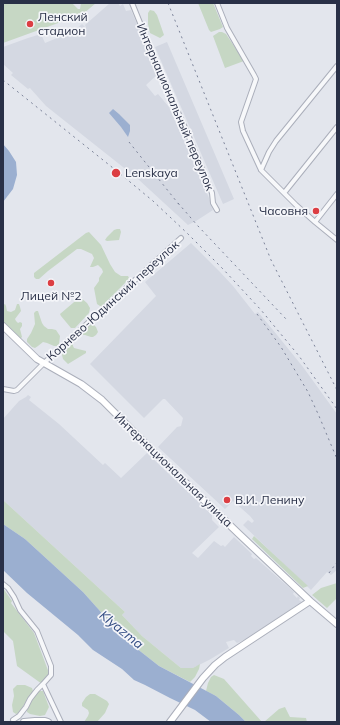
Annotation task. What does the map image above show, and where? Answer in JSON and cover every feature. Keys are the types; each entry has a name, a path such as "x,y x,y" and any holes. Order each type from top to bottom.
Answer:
{"street":[{"name":"Интернациональный переулок","path":"132,3 160,72 186,130 212,194 213,203 217,210"},
{"path":"217,3 227,28 256,79 242,122 243,131 261,170 315,222 337,240"},
{"path":"261,170 276,141 337,66"},
{"path":"284,193 337,127"},
{"path":"315,222 337,194"},
{"name":"Корнево-Юдинский переулок","path":"3,389 14,391 17,390 44,363 181,238"},
{"name":"Интернациональная улица","path":"3,326 37,359 82,384 102,400 158,456 310,601 337,624"},
{"path":"3,584 8,588 20,610 37,631 52,670 51,675 37,690 19,716 13,720"},
{"path":"170,722 203,678 219,661 310,601"},
{"path":"43,684 61,722"},
{"path":"24,722 48,722"}],"shaded area":[{"path":"110,3 118,3 120,6 123,4 126,11 131,10 158,74 146,85 155,96 158,94 169,107 209,198 213,210 188,225 138,179 46,106 30,88 28,89 11,75 13,73 3,64 3,47 41,34 45,43 74,31 82,24 86,28 85,25"},
{"path":"167,42 234,199 223,204 155,47"},
{"path":"191,243 233,286 255,314 258,312 303,367 337,414 337,570 331,575 327,572 311,590 243,525 248,520 252,523 254,521 250,516 233,501 225,509 158,447 177,427 181,426 183,418 165,399 163,399 144,418 90,364 156,296 145,282"},
{"path":"28,395 31,397 29,400 59,424 103,465 105,463 121,478 147,453 212,515 212,520 219,527 192,553 198,558 214,541 225,547 234,537 252,554 251,556 254,559 256,558 294,592 293,594 297,598 298,596 300,598 299,600 302,602 246,639 237,643 234,640 226,642 229,648 209,660 193,668 181,668 142,636 122,615 125,612 3,500 3,419 19,401"}],"green space":[{"name":"Ленский стадион","path":"3,3 72,3 80,9 81,3 96,3 83,14 78,16 76,15 72,18 3,43"},
{"path":"198,3 213,3 223,27 211,32"},
{"path":"150,10 154,11 157,15 164,35 160,38 150,33 148,13"},
{"path":"219,32 226,34 244,61 225,68 213,36"},
{"path":"120,229 121,232 119,240 105,240 114,230"},
{"path":"89,232 101,245 115,272 121,276 128,276 129,278 102,306 97,304 94,288 103,272 102,269 98,265 90,267 94,258 92,254 81,249 77,249 39,279 34,277 34,273"},
{"path":"80,297 90,308 89,313 75,328 71,328 60,314"},
{"path":"5,304 7,311 11,312 15,310 17,304 19,304 21,311 15,319 18,323 22,323 20,329 22,337 20,339 3,323 3,305"},
{"path":"38,311 44,326 48,329 56,330 60,336 59,344 57,346 43,342 35,348 27,342 27,339 35,324 34,313"},
{"path":"91,324 96,327 98,332 96,335 91,337 83,335 78,337 73,343 74,348 86,351 86,353 68,364 63,359 62,355 66,347 73,338"},
{"path":"3,500 125,612 122,615 142,636 181,668 193,668 200,664 195,677 190,682 159,666 131,644 118,626 108,620 83,592 25,539 3,524"},
{"path":"254,536 308,586 303,588 252,539"},
{"path":"337,583 337,598 327,608 312,595 321,588"},
{"path":"3,588 12,601 11,603 34,633 49,673 42,684 17,666 13,641 3,631"},
{"path":"214,675 224,679 262,722 246,722 216,696 206,691 211,677"},
{"path":"17,685 25,685 32,688 33,691 19,713 16,714 13,712 12,705 14,696 13,689"},
{"path":"39,691 43,691 49,707 45,715 40,716 27,712 32,700"},
{"path":"90,694 95,694 107,701 109,704 105,713 97,722 84,722 89,713 88,710 82,706 82,703"},
{"path":"285,707 290,717 306,718 307,722 264,722 279,709"}],"water":[{"path":"113,109 130,125 128,137 109,113"},
{"path":"3,144 16,162 17,175 13,189 3,202"},
{"path":"3,524 25,539 83,592 108,620 118,626 131,644 159,666 216,696 246,722 211,722 195,710 134,680 122,669 93,650 78,635 27,593 3,570"}],"railway":[{"path":"168,3 271,260 337,390"},
{"path":"3,80 153,201 187,233 261,310 299,356 337,409"},
{"path":"129,142 181,207"},
{"path":"178,203 287,320"},
{"path":"257,314 281,347 308,392 337,459"},
{"path":"329,573 337,562"}],"place":[{"name":"Ленский стадион","path":"30,24"},
{"name":"Lenskaya","path":"116,173"},
{"name":"Часовня","path":"316,211"},
{"name":"Лицей №2","path":"51,283"},
{"name":"В.И. Ленину","path":"227,500"}],"water label":[{"name":"Klyazma","path":"121,630"}]}
